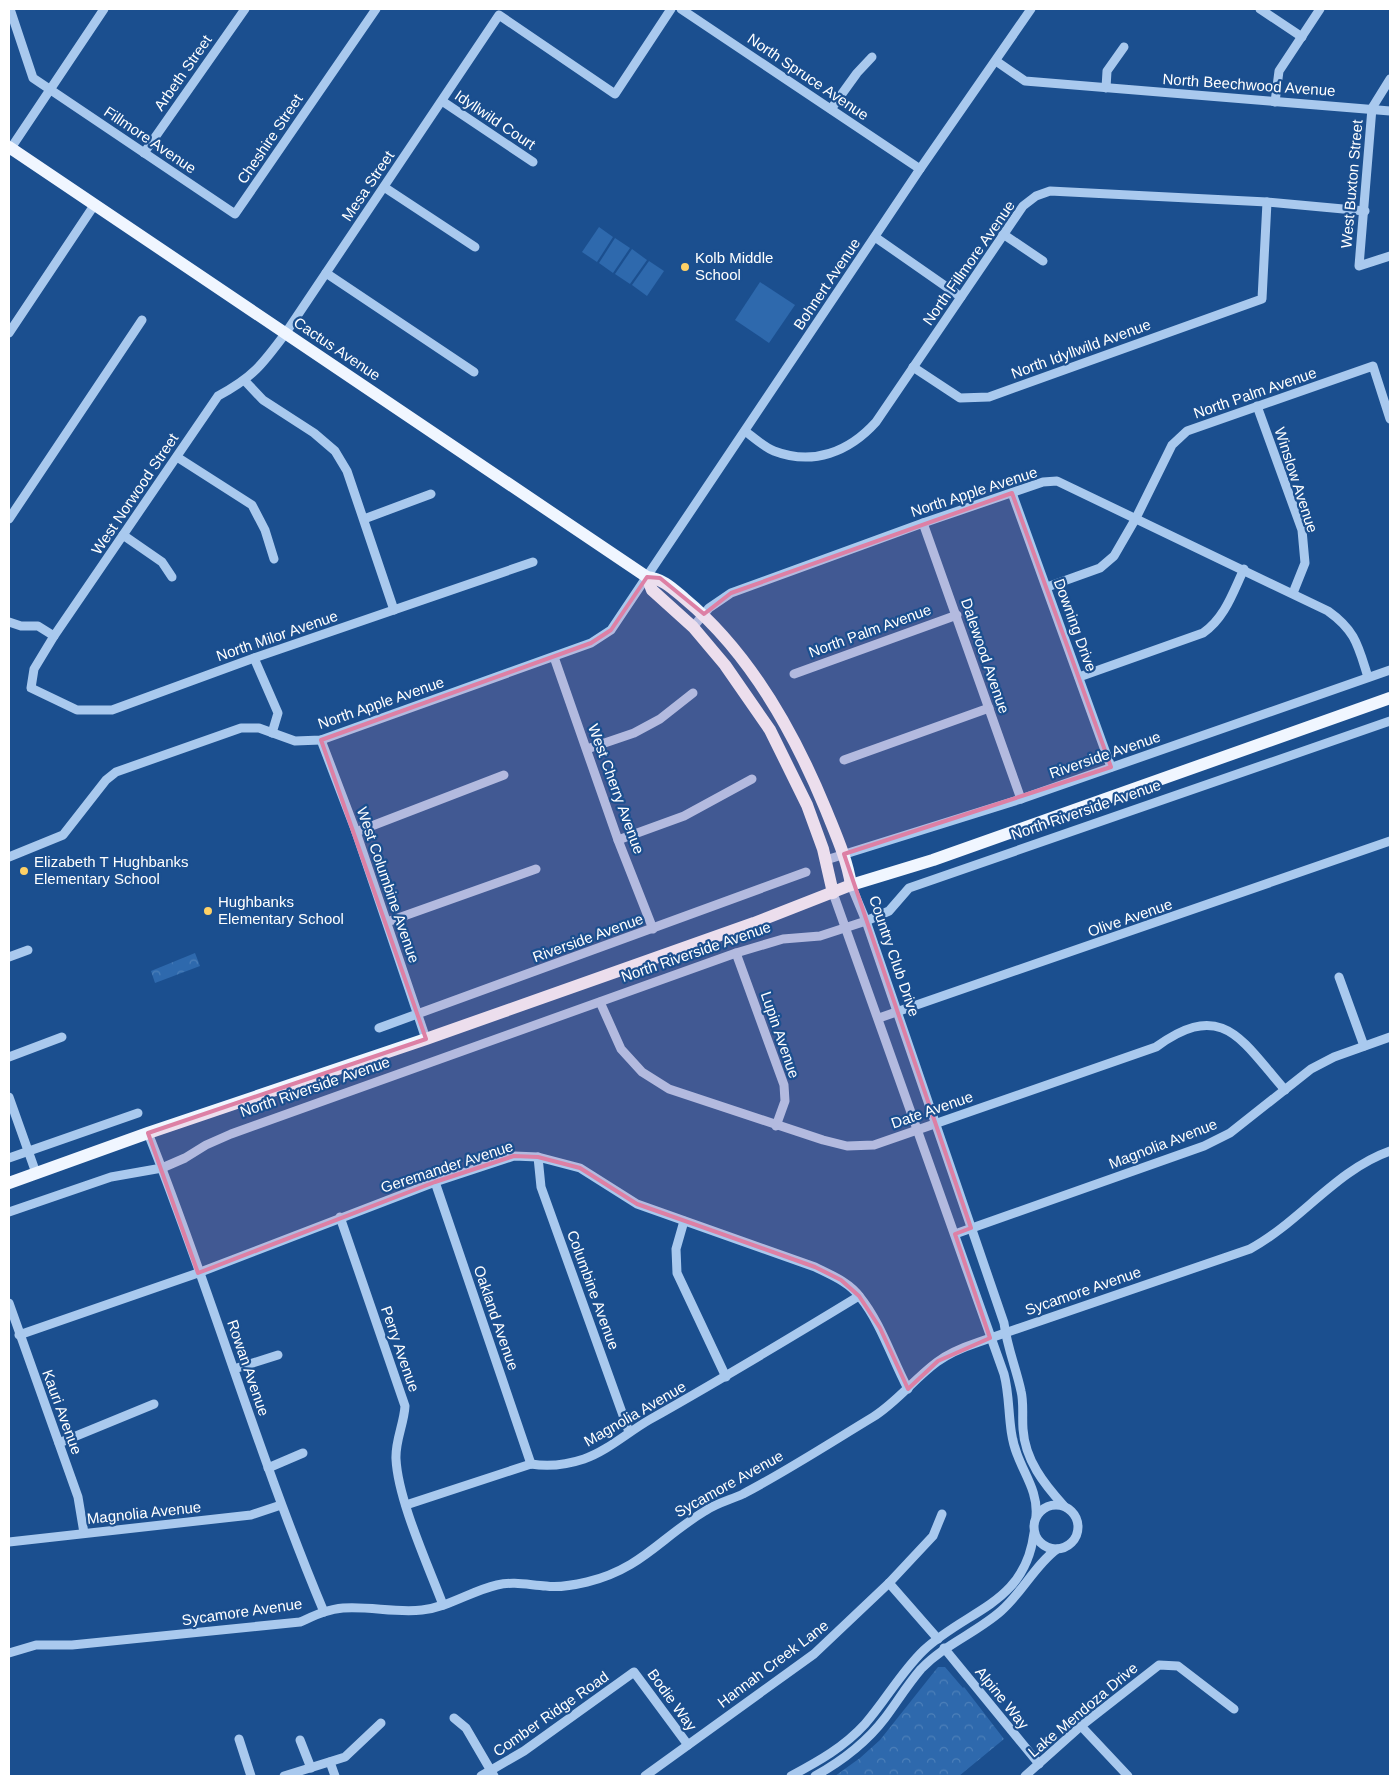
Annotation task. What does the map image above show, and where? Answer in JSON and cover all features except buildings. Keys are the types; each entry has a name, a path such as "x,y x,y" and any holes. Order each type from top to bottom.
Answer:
{"main road":[{"name":"Cactus Avenue","path":"9,149 95,204 647,577"},
{"name":"Country Club Drive","path":"647,577 660,578 704,614 730,644 775,706 807,766 844,854 851,885"},
{"path":"647,577 652,590 692,627 725,665 770,730 807,805 825,854 833,893"},
{"name":"North Riverside Avenue","path":"9,1183 148,1133 426,1039 851,885 933,860 1390,698"}],"street":[{"name":"Fillmore Avenue","path":"10,9 34,78 235,214"},
{"path":"9,149 104,9"},
{"name":"Arbeth Street","path":"144,153 244,9"},
{"name":"Cheshire Street","path":"235,214 376,9"},
{"name":"Mesa Street","path":"285,334 499,15 615,94 671,9"},
{"name":"North Spruce Avenue","path":"681,9 920,169"},
{"name":"Bohnert Avenue","path":"647,577 920,169 1031,9"},
{"path":"1260,9 1302,37"},
{"path":"1274,102 1279,70 1320,9"},
{"path":"1106,88 1107,71 1124,47"},
{"path":"831,109 857,73 872,57"},
{"name":"North Beechwood Avenue","path":"996,61 1026,81 1274,102 1372,108 1390,111"},
{"name":"West Buxton Street","path":"1390,79 1372,108 1359,266 1390,256"},
{"name":"Idyllwild Court","path":"442,101 533,162"},
{"path":"384,187 475,247"},
{"name":"North Fillmore Avenue","path":"744,431 773,451 821,457 852,444 866,434 914,368 1023,206 1036,196 1050,191 1267,202 1365,211"},
{"name":"North Idyllwild Avenue","path":"914,368 960,398 989,396 1262,299 1267,202"},
{"path":"9,333 95,204"},
{"path":"1003,234 1043,260"},
{"path":"875,237 961,297"},
{"path":"326,272 474,372"},
{"path":"9,519 67,435 142,320"},
{"name":"West Norwood Street","path":"31,688 34,669 54,636 218,396 245,381 262,365 285,334"},
{"name":"North Palm Avenue","path":"1048,587 1100,568 1114,556 1136,518 1172,445 1186,431 1373,366 1390,420"},
{"path":"245,381 263,400 314,433 335,451 347,471 394,610"},
{"name":"Winslow Avenue","path":"1257,406 1302,530 1305,563 1293,593"},
{"path":"177,457 252,505 264,530 274,559"},
{"name":"North Apple Avenue","path":"692,627 709,608 731,593 923,523 1043,482 1057,481 1244,569 1328,611 1346,623 1356,641 1368,677"},
{"name":"Downing Drive","path":"1012,493 1048,587 1111,767"},
{"path":"364,519 431,494"},
{"name":"Dalewood Avenue","path":"923,523 1021,798"},
{"path":"123,535 162,562 172,578"},
{"name":"North Milor Avenue","path":"31,688 77,710 112,710 254,658 533,562"},
{"path":"1080,677 1203,633 1216,624 1224,612 1244,569"},
{"name":"North Apple Avenue","path":"9,857 63,836 106,780 126,767 241,728 258,728 295,741 321,740 591,643 611,630 647,577"},
{"name":"North Palm Avenue","path":"794,674 957,615"},
{"path":"9,622 21,626 38,626 54,636"},
{"name":"West Cherry Avenue","path":"554,657 618,840 653,929"},
{"path":"254,658 278,713 272,733"},
{"name":"Riverside Avenue","path":"825,854 844,854 1021,798 1390,670"},
{"path":"587,749 634,733 660,719 693,692"},
{"path":"844,760 989,708"},
{"name":"North Riverside Avenue","path":"9,1212 111,1177 162,1168 186,1158 206,1144 230,1134 736,953 784,939 820,936 866,921 889,911 910,888 1390,721"},
{"name":"West Columbine Avenue","path":"321,740 356,832 426,1039"},
{"path":"356,832 504,775"},
{"path":"618,840 684,816 752,779"},
{"name":"Olive Avenue","path":"879,1018 1390,841"},
{"path":"387,922 536,869"},
{"name":"Riverside Avenue","path":"379,1028 806,872"},
{"name":"Country Club Drive","path":"851,885 866,921 1004,1323 1021,1391 1023,1429 1029,1455 1047,1487 1064,1506"},
{"path":"792,1776 827,1756 852,1736 873,1714 910,1664 938,1639 981,1612 1006,1591 1028,1563 1036,1516 1036,1496 1016,1452 1011,1430 1008,1391 955,1234 833,893"},
{"path":"9,957 28,950"},
{"name":"Lupin Avenue","path":"736,953 784,1085 785,1101 776,1126"},
{"path":"1339,978 1364,1046"},
{"name":"Date Avenue","path":"600,1002 620,1049 642,1072 669,1089 776,1126 847,1146 874,1145 1156,1047 1171,1036 1192,1026 1215,1024 1235,1034 1285,1090"},
{"path":"9,1056 62,1037"},
{"name":"Magnolia Avenue","path":"955,1234 1204,1146 1230,1133 1311,1069 1334,1057 1390,1037"},
{"path":"9,1097 36,1173"},
{"path":"9,1158 138,1113"},
{"name":"Rowan Avenue","path":"148,1133 234,1369 281,1505 324,1612"},
{"name":"Sycamore Avenue","path":"9,1653 36,1645 72,1645 300,1622 324,1612 342,1608 358,1607 399,1612 444,1605 497,1585 519,1582 547,1587 568,1586 608,1576 627,1568 647,1556 684,1523 711,1507 742,1495 873,1418 888,1407 938,1361 965,1347 990,1338 1250,1249 1271,1237 1349,1174 1390,1151"},
{"name":"Geremander Avenue","path":"19,1335 198,1273 435,1182 514,1156 538,1156 580,1168 637,1204 815,1267 841,1280 859,1296 880,1328 891,1358 908,1389"},
{"name":"Columbine Avenue","path":"538,1156 541,1187 629,1432"},
{"name":"Oakland Avenue","path":"435,1182 531,1464"},
{"name":"Perry Avenue","path":"340,1217 405,1406 404,1424 397,1443 397,1474 406,1505 444,1605"},
{"path":"684,1221 676,1249 677,1273 726,1377"},
{"name":"Magnolia Avenue","path":"406,1505 531,1464 546,1467 584,1459 603,1450 629,1432 726,1377 859,1296"},
{"name":"Kauri Avenue","path":"9,1303 78,1497 84,1532"},
{"path":"234,1369 278,1356"},
{"path":"59,1443 154,1404"},
{"path":"268,1468 303,1453"},
{"name":"Magnolia Avenue","path":"9,1542 84,1532 251,1515 281,1505"},
{"path":"816,1776 842,1760 868,1738 918,1674 944,1648 1000,1612 1020,1592 1043,1562 1056,1549 1071,1543 1078,1529 1074,1514 1064,1506 1048,1506 1036,1516"},
{"name":"Hannah Creek Lane","path":"645,1776 814,1654 889,1583 933,1536 942,1514"},
{"path":"1034,1534 1043,1545 1056,1549"},
{"path":"889,1583 938,1639"},
{"name":"Alpine Way","path":"944,1648 1039,1764"},
{"name":"Lake Mendoza Drive","path":"1025,1776 1081,1726 1159,1665 1178,1666 1234,1709"},
{"name":"Bodie Way","path":"634,1672 688,1745"},
{"name":"Comber Ridge Road","path":"481,1776 492,1774 634,1672"},
{"path":"454,1718 466,1728 492,1774"},
{"path":"288,1776 345,1757 381,1723"},
{"path":"1081,1726 1128,1776"},
{"path":"239,1739 251,1776"},
{"path":"300,1740 311,1768"},
{"path":"330,1762 335,1776"}],"highlighted area":[{"path":"1012,493 1111,767 844,854 971,1228 955,1234 990,1338 938,1361 908,1389 880,1328 859,1296 841,1280 815,1267 637,1204 580,1168 538,1157 514,1156 435,1182 198,1273 148,1133 426,1039 321,740 591,643 611,630 647,577 660,578 704,614 731,593"}],"green space":[{"path":"599,227 613,237 597,262 582,252"},
{"path":"615,238 630,248 613,273 599,263"},
{"path":"632,249 647,260 630,284 615,274"},
{"path":"649,261 664,271 647,296 632,285"},
{"path":"760,282 795,305 769,343 735,320"},
{"path":"195,953 200,966 155,983 151,971"},
{"path":"938,1667 945,1667 964,1687 1004,1739 959,1776 835,1776 860,1758 880,1740"}],"place":[{"name":"Kolb Middle School","path":"685,267"},
{"name":"Elizabeth T Hughbanks Elementary School","path":"24,871"},
{"name":"Hughbanks Elementary School","path":"208,911"}]}
